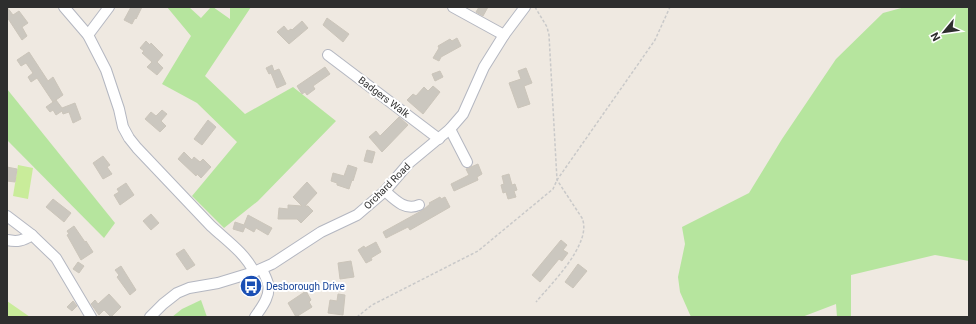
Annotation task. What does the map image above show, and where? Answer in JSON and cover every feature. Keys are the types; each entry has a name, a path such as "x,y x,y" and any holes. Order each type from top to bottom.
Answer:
{"street":[{"path":"64,7 88,35 106,70 119,108 123,126 129,138 212,226 244,256 268,284 264,304 255,317"},
{"path":"88,35 109,7"},
{"path":"453,7 504,34"},
{"name":"Orchard Road","path":"150,317 177,293 188,288 218,284 258,271 293,251 321,232 357,215 385,191 409,163 439,139 463,114 484,67 504,34 525,7"},
{"name":"Badgers Walk","path":"328,55 439,139"},
{"path":"450,129 467,162"},
{"path":"385,191 402,206 414,208 419,205"},
{"path":"7,216 32,235 56,258 91,317"},
{"path":"7,240 15,242 25,240 32,235"}],"path":[{"path":"535,7 547,27 549,35 557,180 585,225 584,235 572,260 536,302"},
{"path":"357,317 372,305 478,251 552,189 655,40 670,7"}],"green space":[{"path":"167,7 189,7 201,18 211,7 213,7 230,19 230,7 251,7 205,76 245,114 293,87 336,121 258,201 224,228 192,196 237,142 197,103 162,84 191,36"},
{"path":"905,7 969,7 969,261 935,255 851,275 851,317 837,317 836,304 802,317 691,317 680,292 678,277 685,244 682,227 749,193 782,139 836,59 883,13"},
{"path":"7,89 115,223 104,238 7,140"},
{"path":"18,165 33,168 28,199 13,196"},
{"path":"201,300 207,317 172,317 182,309"},
{"path":"7,301 30,317 7,317"}],"building":[{"path":"7,7 13,15 19,11 28,23 22,27 27,36 22,40 7,17"},
{"path":"131,7 142,7 132,24 124,20"},
{"path":"479,7 488,7 483,16 476,12"},
{"path":"327,18 349,34 343,42 323,25"},
{"path":"302,21 308,28 289,44 277,32 284,26 288,31 291,29 292,30"},
{"path":"457,38 461,46 441,57 439,61 433,58 439,48 438,46 450,39 452,41"},
{"path":"146,41 150,45 151,43 163,55 157,62 163,68 157,75 147,67 152,62 142,53 144,51 140,48"},
{"path":"29,52 48,81 53,77 63,95 53,102 37,78 31,82 28,77 33,73 26,63 21,66 17,60"},
{"path":"272,65 274,71 279,69 286,84 277,88 271,73 269,74 266,68"},
{"path":"325,67 330,74 313,86 315,89 307,95 305,92 302,94 297,86"},
{"path":"526,68 532,83 524,86 530,104 518,108 509,83 521,79 518,71"},
{"path":"440,71 443,77 435,81 432,74"},
{"path":"433,86 440,92 423,114 407,100 413,94 416,96 424,87 428,91"},
{"path":"56,100 62,108 75,103 81,119 73,123 69,112 63,114 62,111 56,115 53,110 50,112 46,107"},
{"path":"162,110 167,114 161,121 166,126 160,132 145,119 151,112 156,116"},
{"path":"399,117 408,125 382,152 369,137 376,131 380,136"},
{"path":"208,120 216,127 202,145 194,139"},
{"path":"367,150 375,152 372,163 364,161"},
{"path":"184,152 192,160 194,157 200,162 203,159 211,167 201,178 197,174 196,176 178,159"},
{"path":"103,156 110,165 107,167 112,174 103,179 93,163"},
{"path":"478,164 482,174 477,177 478,180 454,191 451,184 469,175 466,169"},
{"path":"348,165 357,168 349,189 337,185 337,183 331,181 333,173 344,176"},
{"path":"7,167 17,169 15,182 7,181"},
{"path":"509,174 512,185 515,184 517,190 514,191 516,197 508,199 506,192 503,193 501,185 504,184 502,176"},
{"path":"307,182 317,193 305,206 308,206 313,211 301,223 297,219 278,219 279,208 288,209 288,205 302,206 293,197"},
{"path":"126,183 134,195 120,205 114,195 119,192 117,189"},
{"path":"440,197 441,199 445,197 450,207 410,230 408,227 386,238 383,232 423,210 430,204 429,203"},
{"path":"53,199 71,213 64,222 46,207"},
{"path":"151,214 159,223 151,230 143,221"},
{"path":"248,215 272,228 268,235 256,228 254,232 245,227 243,232 233,229 235,222 244,225"},
{"path":"74,226 93,252 81,260 67,235 69,234 67,231"},
{"path":"561,240 567,245 563,250 568,253 562,261 559,259 540,282 532,275"},
{"path":"376,242 381,252 366,263 358,250 364,246 365,248"},
{"path":"184,249 195,265 187,270 176,254"},
{"path":"351,261 354,277 340,279 338,263"},
{"path":"78,262 84,266 79,273 73,269"},
{"path":"578,264 587,271 573,288 565,282"},
{"path":"121,266 136,290 130,295 117,277 119,275 115,270"},
{"path":"306,291 311,300 309,302 312,307 296,317 288,303"},
{"path":"109,294 121,307 111,317 104,310 99,315 91,304 95,300 98,304"},
{"path":"338,294 345,295 343,315 328,313 330,300 337,301"},
{"path":"73,301 77,306 72,311 67,307"}],"place":[{"name":"Desborough Drive","path":"251,286"}]}
